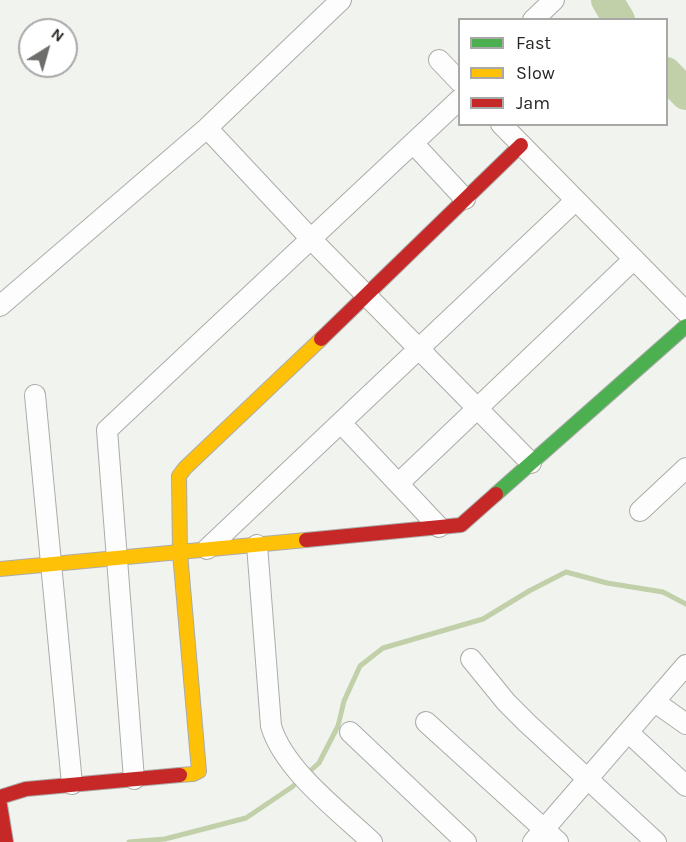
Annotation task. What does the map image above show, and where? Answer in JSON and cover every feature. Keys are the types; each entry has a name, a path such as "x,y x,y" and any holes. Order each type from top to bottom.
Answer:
{"street":[{"path":"0,306 207,128 341,0"},
{"path":"535,18 554,0"},
{"path":"439,60 458,81"},
{"path":"134,779 107,430 458,100"},
{"path":"503,126 686,312"},
{"path":"207,128 310,239 531,463"},
{"path":"413,143 465,199"},
{"path":"0,797 26,789 193,774 199,771 180,553 178,483 184,468 521,145"},
{"path":"207,549 576,201"},
{"path":"399,483 634,259"},
{"path":"0,569 461,525 686,326"},
{"path":"36,395 72,784"},
{"path":"341,423 439,528"},
{"path":"640,511 686,468"},
{"path":"257,545 271,726 276,742 301,774 372,842"},
{"path":"471,658 506,702 656,842"},
{"path":"426,722 545,838 587,780 686,665"},
{"path":"655,702 686,724"},
{"path":"350,732 466,842"},
{"path":"628,732 686,786"},
{"path":"1,812 6,842"}],"waterway":[{"path":"607,0 618,18"},
{"path":"668,75 686,94"},
{"path":"129,842 165,839 246,818 292,787 319,763 338,726 344,701 360,666 383,648 483,619 566,572 607,583 663,592 686,604"}],"traffic: fast":[{"path":"496,494 686,326"}],"traffic: slow":[{"path":"180,775 199,771 180,553 179,476 321,339"},
{"path":"0,569 306,540"}],"traffic: jam":[{"path":"321,339 521,145"},
{"path":"306,540 461,525 496,494"},
{"path":"0,797 26,789 180,775"},
{"path":"0,805 6,842"}]}
